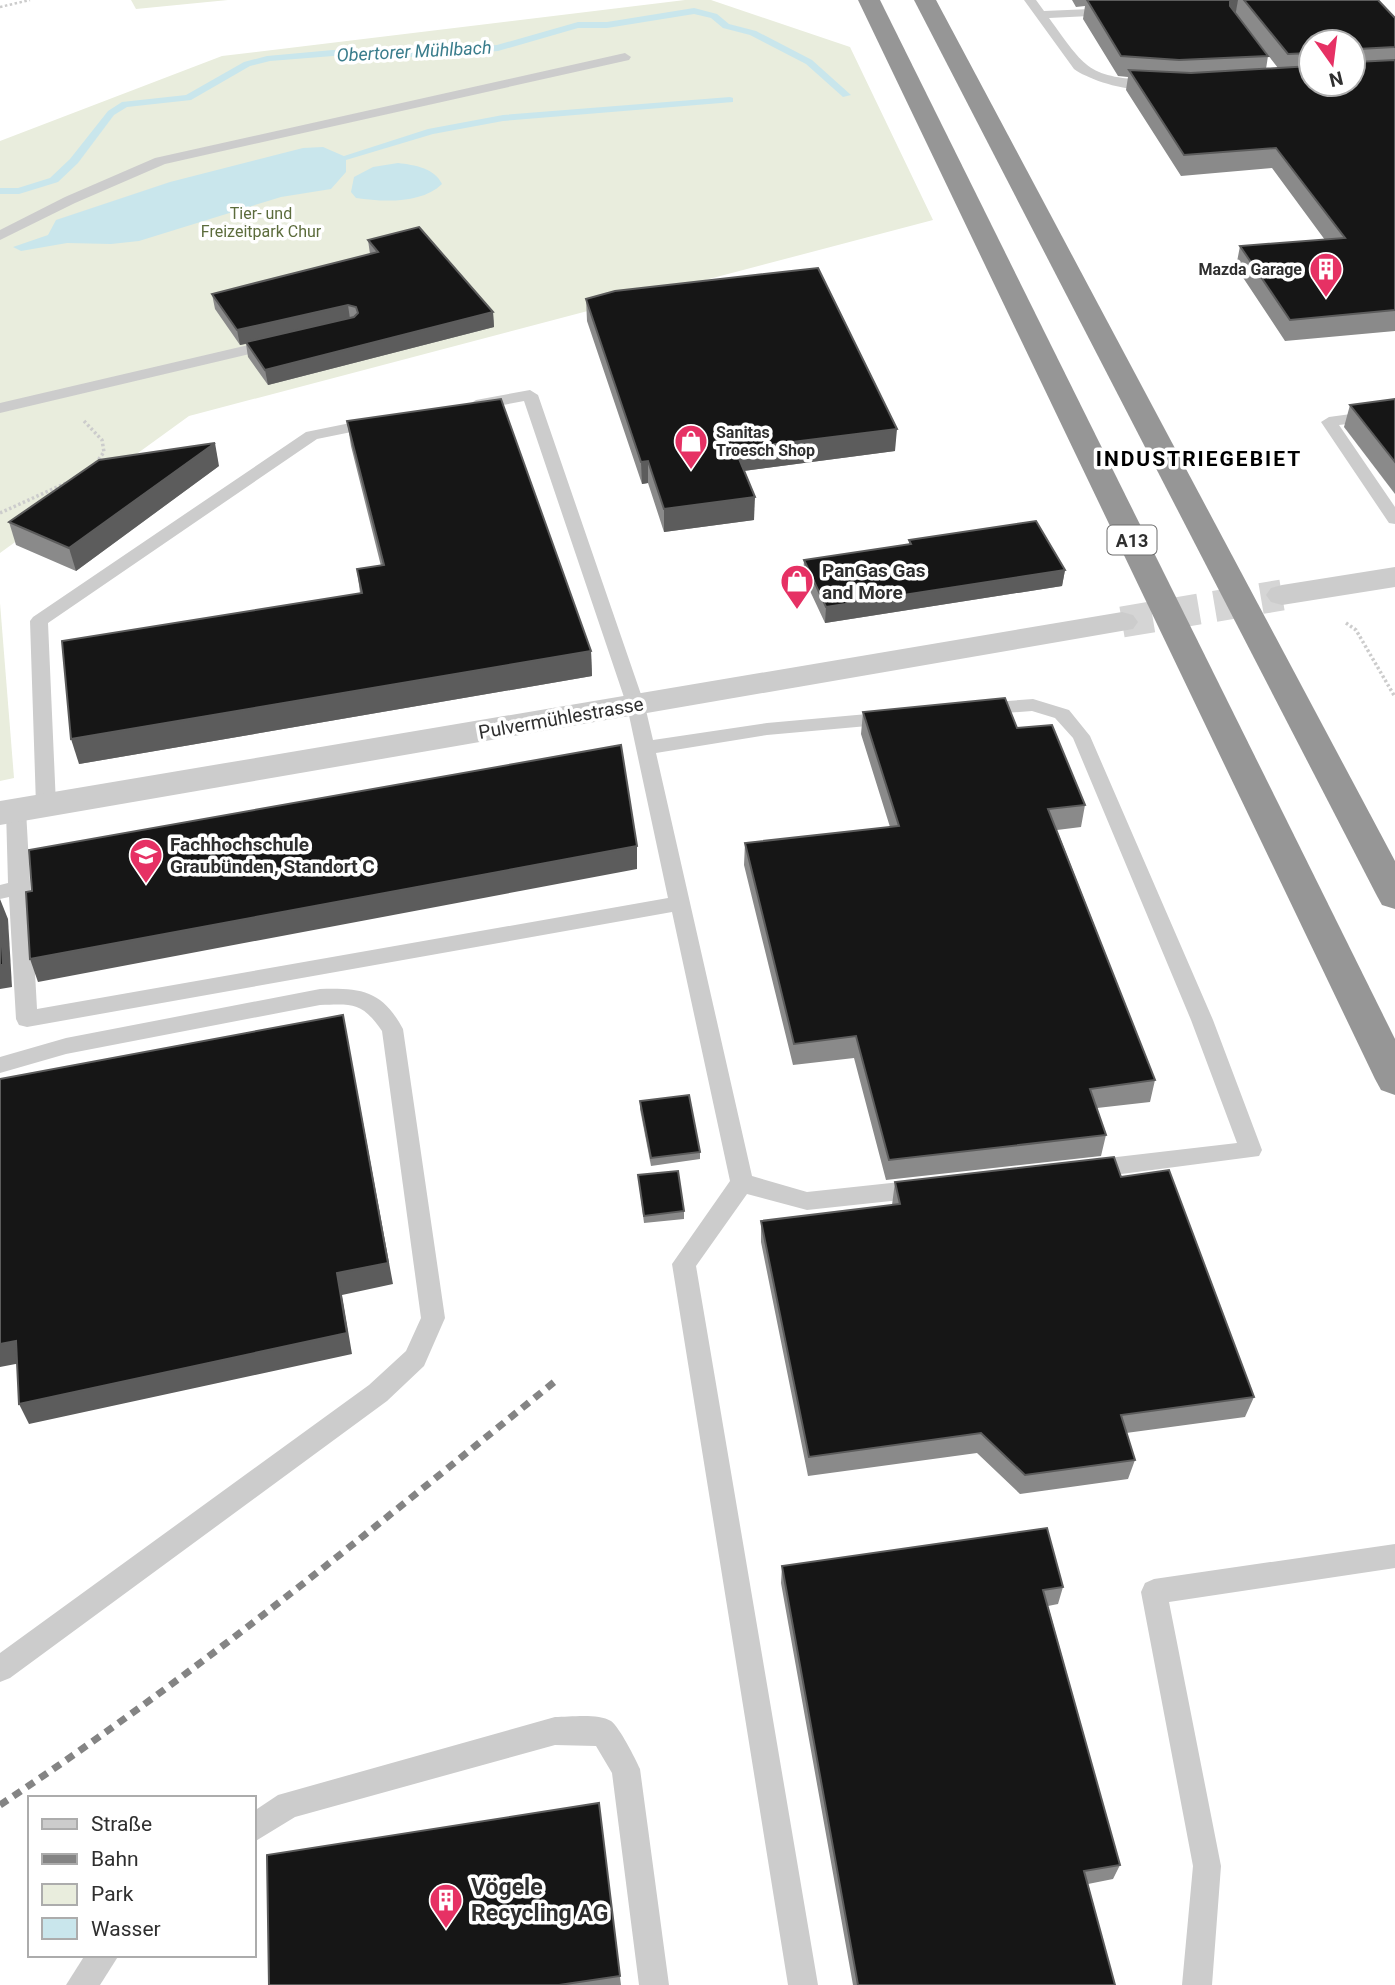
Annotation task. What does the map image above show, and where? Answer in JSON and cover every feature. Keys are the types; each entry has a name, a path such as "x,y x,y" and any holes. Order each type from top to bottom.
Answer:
{"highway":[{"name":"A13","path":"869,0 1395,1079"},
{"path":"925,0 1395,895"}],"street":[{"path":"1282,595 1395,577"},
{"name":"Pulvermühlestrasse","path":"21,810 1122,622"}],"lane":[{"path":"1030,0 1087,75 1101,80 1174,85"},
{"path":"1043,15 1124,10"},
{"path":"0,236 70,200 160,161 625,57"},
{"path":"0,408 286,341"},
{"path":"461,407 530,395 636,706 742,1184 684,1264 803,1985"},
{"path":"1395,413 1329,422 1395,519"},
{"path":"393,420 312,435 39,621 21,810 9,889 27,1019 679,903"},
{"path":"967,711 1033,705 1062,715 1081,736 1202,1020 1251,1150 1070,1171"},
{"path":"645,748 767,729 914,716"},
{"path":"0,1065 66,1046 307,999 361,996 377,1007 392,1029 433,1318 415,1358 378,1393 0,1669"},
{"path":"742,1184 807,1202 946,1185"},
{"path":"1197,1985 1207,1866 1154,1592 1395,1556"},
{"path":"256,1827 288,1805 555,1731 603,1732 626,1769 654,1985"},
{"path":"81,1985 102,1957"}],"path":[{"path":"0,7 30,0"},
{"path":"83,420 102,440 104,452 96,464"},
{"path":"0,513 67,483"},
{"path":"1338,616 1356,629 1395,697"}],"green space":[{"path":"131,0 228,0 136,9"},
{"name":"Tier- und Freizeitpark Chur","path":"685,0 711,0 850,47 933,220 189,416 0,553 0,141 222,56"},
{"path":"0,603 14,778 0,781"}],"water":[{"path":"323,147 346,157 346,172 331,189 281,197 139,241 111,244 67,243 21,251 13,247 48,235 56,220 170,182 303,148"},
{"path":"398,163 429,171 442,184 424,195 402,200 356,198 351,192 354,177 373,167"}],"building":[{"path":"1087,0 1235,0 1230,2 1230,6 1268,56 1179,60 1121,56"},
{"path":"1244,0 1378,0 1395,18 1395,47 1367,49 1367,28 1297,28 1297,54 1288,54"},
{"path":"1395,60 1395,310 1290,320 1240,246 1345,238 1276,148 1184,155 1129,70 1191,73 1297,67 1297,98 1367,98 1367,61"},
{"path":"419,227 493,312 265,370 246,342 354,317 358,313 356,307 348,305 237,330 212,294 378,252 368,240"},
{"path":"818,268 897,429 735,449 755,497 664,509 648,461 641,462 586,299 615,291"},
{"path":"501,399 591,651 71,739 62,641 362,593 357,569 384,565 347,421"},
{"path":"1395,399 1395,462 1350,405"},
{"path":"215,443 69,548 9,522 99,460"},
{"path":"1036,521 1065,570 826,607 804,560 911,544 909,540"},
{"path":"1005,698 1017,728 1052,725 1085,805 1048,809 1155,1080 1090,1089 1106,1135 889,1160 856,1036 794,1044 745,843 899,826 863,712"},
{"path":"621,745 637,846 30,959 26,892 32,891 29,850"},
{"path":"0,911 3,965 0,965"},
{"path":"343,1015 388,1263 337,1273 347,1333 19,1404 16,1341 0,1344 0,1079"},
{"path":"689,1095 700,1152 651,1158 640,1101"},
{"path":"1114,1157 1121,1177 1169,1170 1254,1397 1121,1415 1135,1460 1025,1475 981,1433 809,1457 761,1221 900,1204 895,1182"},
{"path":"678,1171 684,1211 644,1216 638,1175"},
{"path":"1047,1528 1063,1587 1043,1590 1120,1865 1084,1871 1115,1985 858,1985 782,1566"},
{"name":"Vögele Recycling AG","path":"599,1803 620,1976 559,1985 269,1985 267,1855"}],"waterway":[{"name":"Obertorer Mühlbach","path":"0,191 19,191 54,180 74,161 111,113 125,104 188,98 247,64 270,58 333,53 419,54 498,48 578,25 607,25 694,11 714,16 726,26 753,33 809,62 846,95"},
{"path":"346,157 431,131 503,118 730,100"}],"tunnel":[{"path":"1122,622 1282,595"}],"railway":[{"path":"0,1805 215,1652 558,1379"}],"place":[{"name":"Mazda Garage","path":"1326,299"},
{"name":"Sanitas Troesch Shop","path":"691,471"},
{"name":"PanGas Gas and More","path":"797,611"},
{"name":"Fachhochschule Graubünden, Standort C","path":"146,885"},
{"name":"Vögele Recycling AG","path":"446,1930"}],"district":[{"name":"INDUSTRIEGEBIET","path":"1199,459"}]}
